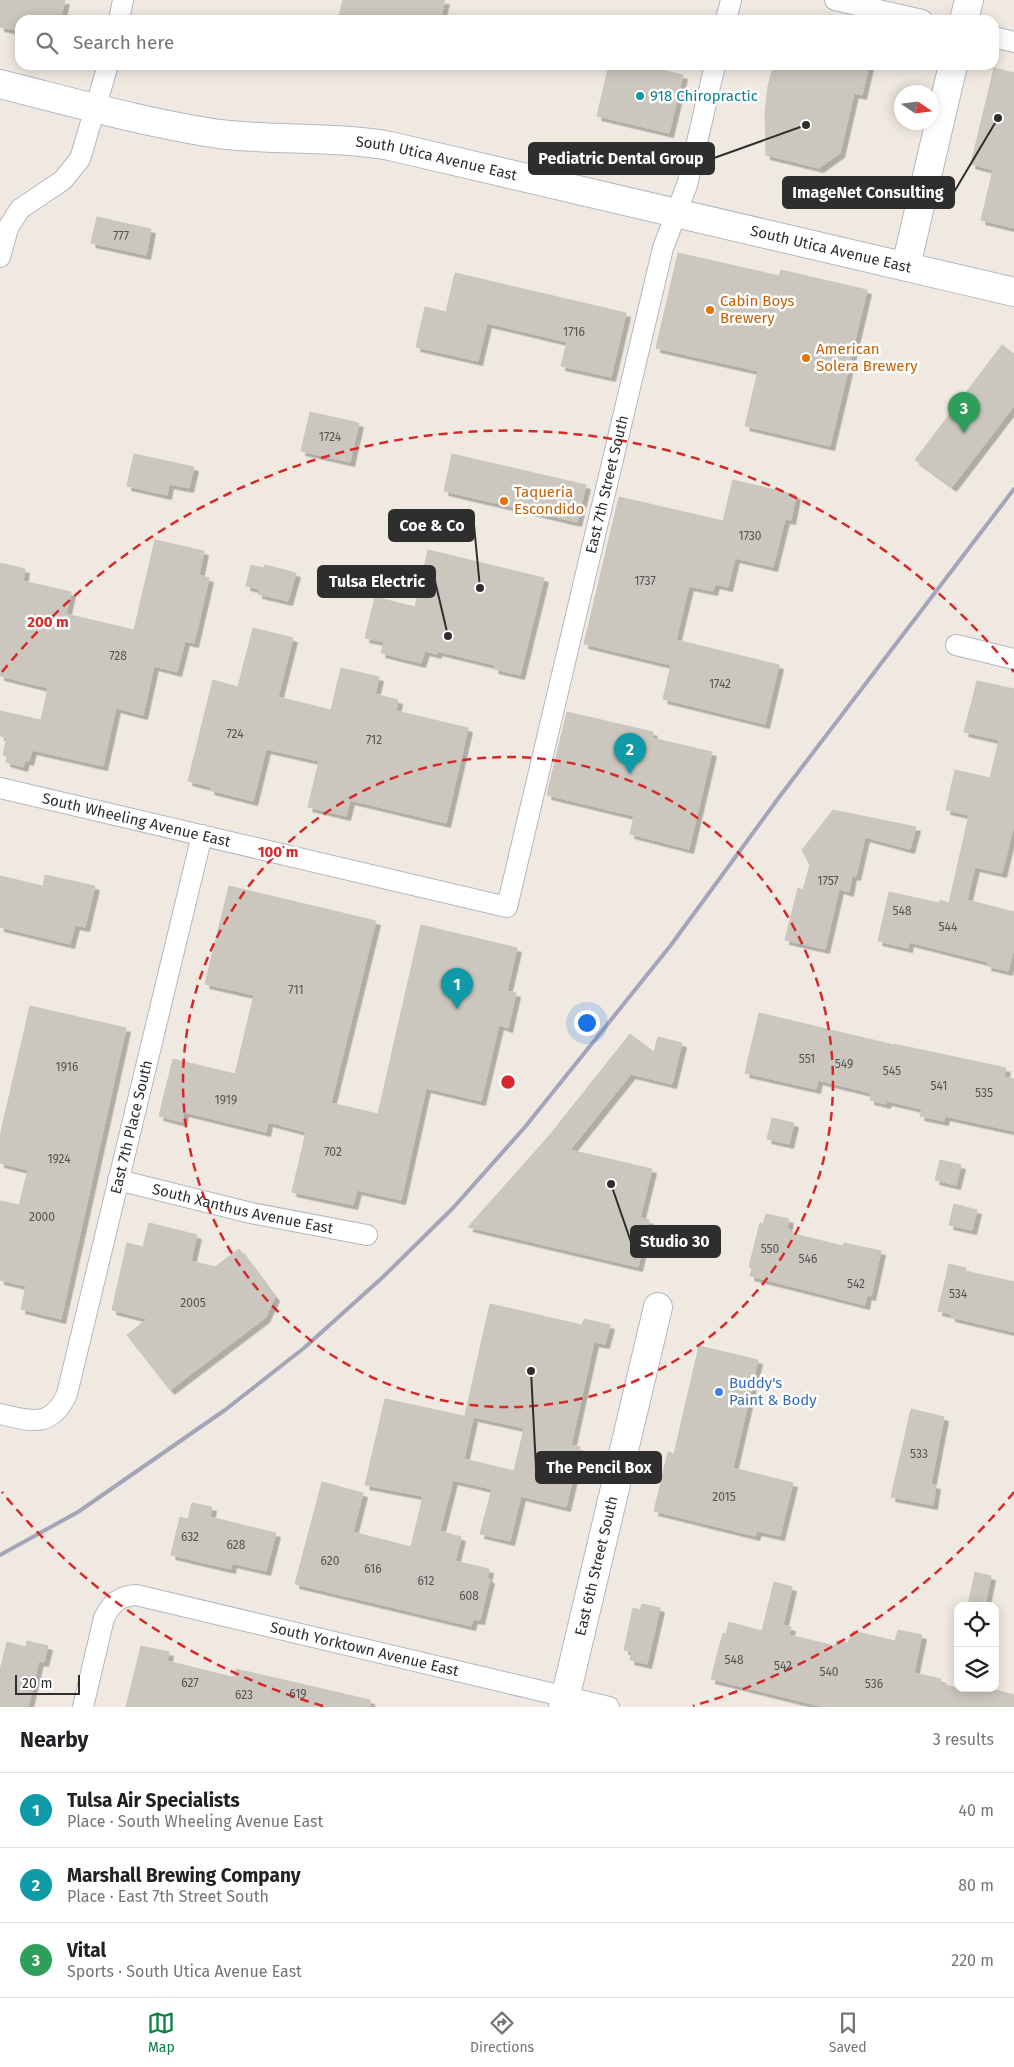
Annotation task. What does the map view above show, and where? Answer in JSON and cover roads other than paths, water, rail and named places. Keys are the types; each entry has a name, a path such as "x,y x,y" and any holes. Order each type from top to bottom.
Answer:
{"main road":[{"path":"965,15 969,0"},
{"path":"906,266 952,70"},
{"name":"South Utica Avenue East","path":"0,84 96,108 236,136 370,142 1014,292"},
{"name":"East 6th Street South","path":"565,1702 658,1308"}],"street":[{"path":"120,15 124,0"},
{"path":"727,15 731,0"},
{"path":"834,0 900,15"},
{"path":"999,38 1014,42"},
{"path":"0,257 8,228 20,209 63,180 80,159 107,70"},
{"name":"East 7th Street South","path":"507,906 663,248 687,185 715,70"},
{"path":"956,645 1014,659"},
{"name":"South Wheeling Avenue East","path":"0,788 507,906"},
{"name":"East 7th Place South","path":"0,1414 41,1420 52,1416 61,1407 67,1394 202,835"},
{"name":"South Xanthus Avenue East","path":"118,1180 251,1213 367,1235"},
{"name":"South Yorktown Avenue East","path":"83,1707 104,1618 110,1606 119,1598 136,1595 565,1702 609,1707"}],"railway":[{"path":"0,1555 78,1512 225,1410 304,1348 383,1277 453,1208 525,1127 671,945 780,796 1014,489"}],"place":[{"name":"918 Chiropractic","path":"640,96"},
{"name":"ImageNet Consulting","path":"998,118"},
{"name":"Pediatric Dental Group","path":"806,125"},
{"name":"Cabin Boys Brewery","path":"710,310"},
{"name":"American Solera Brewery","path":"806,358"},
{"name":"Vital","path":"964,433"},
{"name":"Taqueria Escondido","path":"504,501"},
{"name":"Coe & Co","path":"480,588"},
{"name":"Tulsa Electric","path":"448,636"},
{"name":"Marshall Brewing Company","path":"630,774"},
{"name":"Tulsa Air Specialists","path":"457,1009"},
{"name":"Studio 30","path":"611,1184"},
{"name":"The Pencil Box","path":"531,1371"},
{"name":"Buddy's Paint & Body","path":"719,1392"}]}
